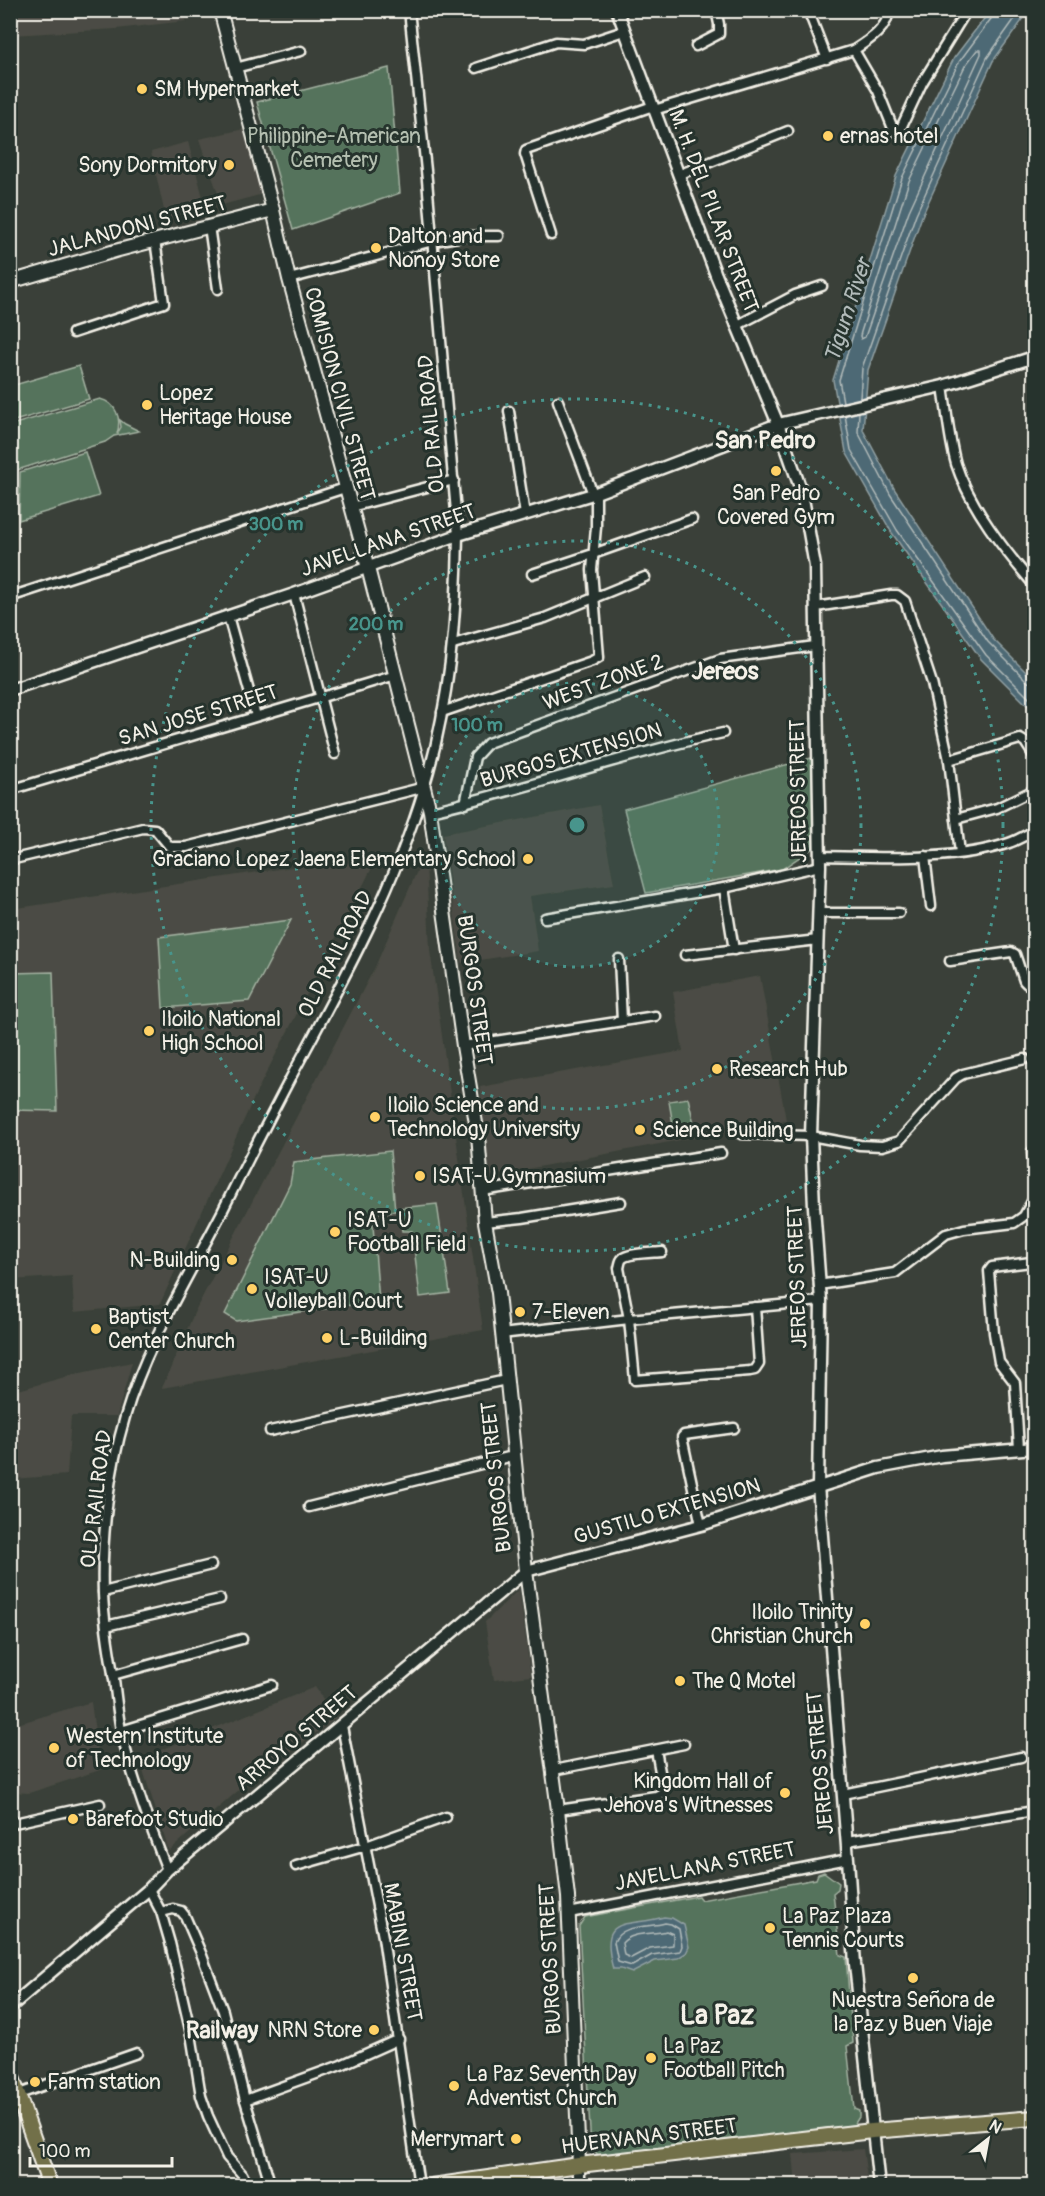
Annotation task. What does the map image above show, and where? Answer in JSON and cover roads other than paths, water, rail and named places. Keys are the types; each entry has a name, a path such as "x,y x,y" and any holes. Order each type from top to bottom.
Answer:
{"main road":[{"name":"COMISION CIVIL STREET","path":"219,10 425,787"},
{"name":"JALANDONI STREET","path":"10,282 155,240 273,210"},
{"name":"BURGOS STREET","path":"425,787 478,1135 485,1222 498,1293 526,1571 554,1770 569,1912 579,2166"},
{"path":"10,2072 50,2186"},
{"name":"HUERVANA STREET","path":"432,2186 872,2131 1035,2118"}],"street":[{"name":"OLD RAILROAD","path":"167,1870 140,1795 121,1731 106,1626 103,1592 110,1493 124,1420 137,1381 278,1101 376,916 425,787 442,712 453,644 458,535 433,241 409,10"},
{"name":"M. H. DEL PILAR STREET","path":"617,10 736,326 778,424"},
{"path":"696,46 719,34 716,10"},
{"path":"808,10 826,59"},
{"path":"551,235 525,154 526,150 654,108 854,50 878,32 889,18 890,10"},
{"path":"854,50 878,91 894,131 897,132 935,60 967,10"},
{"path":"476,68 556,42 584,44 624,31"},
{"path":"235,68 301,51"},
{"path":"678,175 788,131"},
{"path":"209,226 218,290"},
{"path":"289,279 433,241 464,236 499,236"},
{"path":"73,333 164,303 155,240"},
{"path":"736,326 795,295 822,286"},
{"name":"JAVELLANA STREET","path":"10,690 294,594 458,535 594,493 778,424 942,386 1035,357"},
{"path":"942,386 953,453 961,476 978,508 1004,547 1035,585"},
{"path":"442,712 582,665 599,657 594,598 593,554 596,527 594,493 558,401"},
{"path":"508,411 525,515"},
{"name":"JEREOS STREET","path":"778,424 802,493 815,566 819,913 812,1137 821,1301 818,1486 855,1964 879,2186"},
{"path":"351,507 454,480"},
{"path":"10,597 345,488"},
{"path":"532,574 692,519"},
{"path":"453,644 545,618 645,577"},
{"path":"294,594 335,754"},
{"path":"816,607 891,595 901,597 905,602 932,683 949,760 960,853"},
{"path":"228,616 256,716"},
{"name":"WEST ZONE 2","path":"465,804 475,757 488,743 720,659 815,646"},
{"name":"SAN JOSE STREET","path":"10,790 396,675"},
{"name":"BURGOS EXTENSION","path":"430,811 550,781 668,745 723,733"},
{"path":"949,760 1020,739 1035,756"},
{"path":"10,860 143,828 155,829 170,847 186,847 425,787"},
{"path":"956,819 997,808 1035,790"},
{"path":"545,918 724,888 819,861 925,856 981,850 1010,843 1035,831"},
{"path":"925,856 931,906"},
{"path":"724,888 734,950"},
{"path":"819,913 899,914"},
{"path":"685,955 818,940"},
{"path":"950,961 1011,952 1017,957 1024,981 1027,984 1035,983"},
{"path":"619,959 621,1021"},
{"path":"463,1046 655,1016"},
{"path":"741,1134 812,1137 860,1145 882,1146 899,1142 956,1078 963,1074 1025,1059"},
{"path":"1035,1149 1032,1152 1035,1181"},
{"path":"482,1191 721,1153"},
{"path":"819,1285 895,1273 946,1234 964,1229 1014,1223 1024,1216 1035,1198"},
{"path":"485,1222 621,1202"},
{"path":"662,1252 628,1255 620,1262 635,1380 755,1370 759,1364 755,1307"},
{"path":"1019,1449 1015,1383 999,1362 994,1333 989,1271 992,1267 1031,1262"},
{"path":"501,1334 821,1301"},
{"path":"270,1431 506,1380"},
{"path":"701,1525 682,1437 735,1428"},
{"name":"GUSTILO EXTENSION","path":"526,1571 701,1525 878,1468 942,1456 1035,1448"},
{"path":"309,1508 513,1456"},
{"path":"103,1592 212,1565"},
{"name":"ARROYO STREET","path":"10,2007 148,1889 167,1870 526,1571"},
{"path":"106,1626 220,1599"},
{"path":"113,1675 242,1639"},
{"path":"121,1731 272,1685"},
{"name":"MABINI STREET","path":"342,1726 383,1938 419,2186"},
{"path":"554,1770 684,1744"},
{"path":"558,1810 656,1796 662,1793 656,1750"},
{"path":"843,1794 1021,1757"},
{"path":"10,1824 100,1804"},
{"path":"847,1841 1035,1811"},
{"path":"296,1866 366,1846 446,1817"},
{"name":"JAVELLANA STREET","path":"569,1912 848,1859"},
{"path":"148,1889 161,1912 190,2034 201,2096 227,2157 242,2174 248,2186"},
{"path":"161,1912 173,1909 181,1911 185,1916 223,2011 245,2100 271,2186"},
{"path":"190,2034 225,2026"},
{"path":"245,2100 341,2065 399,2039"},
{"path":"19,2094 137,2053"},
{"path":"579,2166 579,2186"}],"water":[{"path":"990,11 1029,11 993,61 922,216 868,370 863,430 895,490 993,639 1034,680 1034,712 981,659 892,533 846,452 833,380 896,176 954,58"},
{"path":"664,1917 672,1918 684,1925 689,1947 686,1953 678,1958 655,1961 632,1973 613,1969 609,1939 613,1931 619,1926"}],"place":[{"name":"SM Hypermarket","path":"142,89"},
{"name":"ernas hotel","path":"828,136"},
{"name":"Sony Dormitory","path":"229,165"},
{"name":"Dalton and Nonoy Store","path":"376,248"},
{"name":"Lopez Heritage House","path":"147,405"},
{"name":"San Pedro Covered Gym","path":"776,471"},
{"name":"Graciano Lopez Jaena Elementary School","path":"528,859"},
{"name":"Iloilo National High School","path":"149,1031"},
{"name":"Research Hub","path":"717,1069"},
{"name":"Iloilo Science and Technology University","path":"375,1117"},
{"name":"Science Building","path":"640,1130"},
{"name":"ISAT-U Gymnasium","path":"420,1176"},
{"name":"ISAT-U Football Field","path":"335,1232"},
{"name":"N-Building","path":"232,1260"},
{"name":"ISAT-U Volleyball Court","path":"252,1289"},
{"name":"7-Eleven","path":"520,1312"},
{"name":"Baptist Center Church","path":"96,1329"},
{"name":"L-Building","path":"327,1338"},
{"name":"Iloilo Trinity Christian Church","path":"865,1624"},
{"name":"The Q Motel","path":"680,1681"},
{"name":"Western Institute of Technology","path":"54,1748"},
{"name":"Kingdom Hall of Jehova's Witnesses","path":"785,1793"},
{"name":"Barefoot Studio","path":"73,1819"},
{"name":"La Paz Plaza Tennis Courts","path":"770,1928"},
{"name":"Nuestra Señora de la Paz y Buen Viaje","path":"913,1978"},
{"name":"NRN Store","path":"374,2030"},
{"name":"La Paz Football Pitch","path":"651,2058"},
{"name":"Farm station","path":"35,2082"},
{"name":"La Paz Seventh Day Adventist Church","path":"454,2086"},
{"name":"Merrymart","path":"516,2139"}],"district":[{"name":"San Pedro","path":"765,440"},
{"name":"Jereos","path":"725,671"},
{"name":"La Paz","path":"717,2015"},
{"name":"Railway","path":"222,2030"}],"park label":[{"name":"Philippine-American Cemetery","path":"334,148"}],"water label":[{"name":"Tigum River","path":"847,310"}]}
